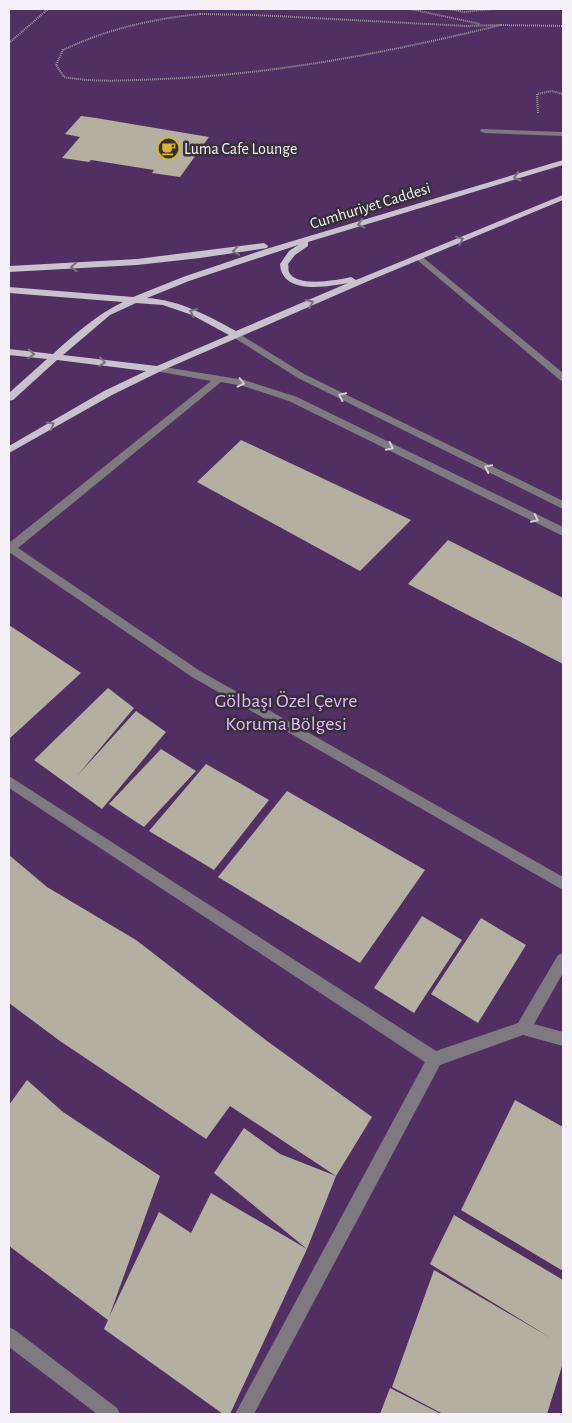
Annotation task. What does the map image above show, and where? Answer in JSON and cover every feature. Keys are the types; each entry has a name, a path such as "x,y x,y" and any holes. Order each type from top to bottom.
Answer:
{"main road":[{"name":"Cumhuriyet Caddesi","path":"9,398 54,356 107,313 136,299 186,279 318,236 563,162"},
{"path":"9,450 109,393 158,369 370,277 563,197"},
{"path":"9,269 170,260 318,236"},
{"path":"318,236 287,258 284,268 291,278 305,284 314,285 370,277"},
{"path":"9,290 164,302 195,313 236,335"},
{"path":"9,352 158,369"}],"street":[{"path":"484,131 563,134"},
{"path":"419,257 563,378"},
{"path":"236,335 301,376 563,505"},
{"path":"158,369 244,383 293,399 563,532"},
{"path":"220,378 9,548 196,674 563,884"},
{"path":"9,781 435,1059"},
{"path":"523,1028 563,960"},
{"path":"244,1414 435,1059 523,1028 563,1039"},
{"path":"9,1336 111,1414"}],"path":[{"path":"9,43 48,9"},
{"path":"410,9 473,23 501,25"},
{"path":"448,9 465,12 492,9"},
{"path":"501,25 349,59 190,79 82,81 64,77 56,65 63,50 88,37 121,26 157,18 200,14 256,15 466,26 501,25 563,26"},
{"path":"540,133 537,94 552,91 563,94"}],"green space":[{"name":"Gölbaşı Özel Çevre Koruma Bölgesi","path":"9,9 563,9 563,1414 9,1414"}],"building":[{"name":"Luma Cafe Lounge","path":"81,116 209,137 180,177 152,173 154,170 91,160 89,162 62,158 80,137 65,134"},
{"path":"241,440 411,520 360,571 197,482"},
{"path":"448,540 563,598 563,664 408,584"},
{"path":"9,625 81,673 9,739"},
{"path":"108,688 134,708 77,776 136,711 166,732 102,809 34,760"},
{"path":"161,749 196,771 144,827 109,804"},
{"path":"206,764 269,800 214,870 149,831"},
{"path":"287,791 425,870 360,963 218,877"},
{"path":"9,855 47,887 136,940 267,1041 372,1117 336,1176 230,1106 206,1139 60,1041 9,1003"},
{"path":"422,916 462,940 414,1013 374,988"},
{"path":"481,918 526,945 478,1023 431,994"},
{"path":"27,1080 63,1112 160,1176 109,1317 159,1212 191,1233 211,1193 307,1249 230,1414 223,1414 104,1329 108,1320 9,1246 9,1105"},
{"path":"515,1100 563,1127 563,1271 461,1210"},
{"path":"244,1128 280,1154 336,1176 307,1249 214,1173"},
{"path":"454,1215 563,1280 563,1363 547,1414 443,1414 392,1387 434,1270 551,1338 430,1264"},
{"path":"390,1388 441,1414 380,1414"}],"place":[{"name":"Luma Cafe Lounge","path":"168,148"}]}
